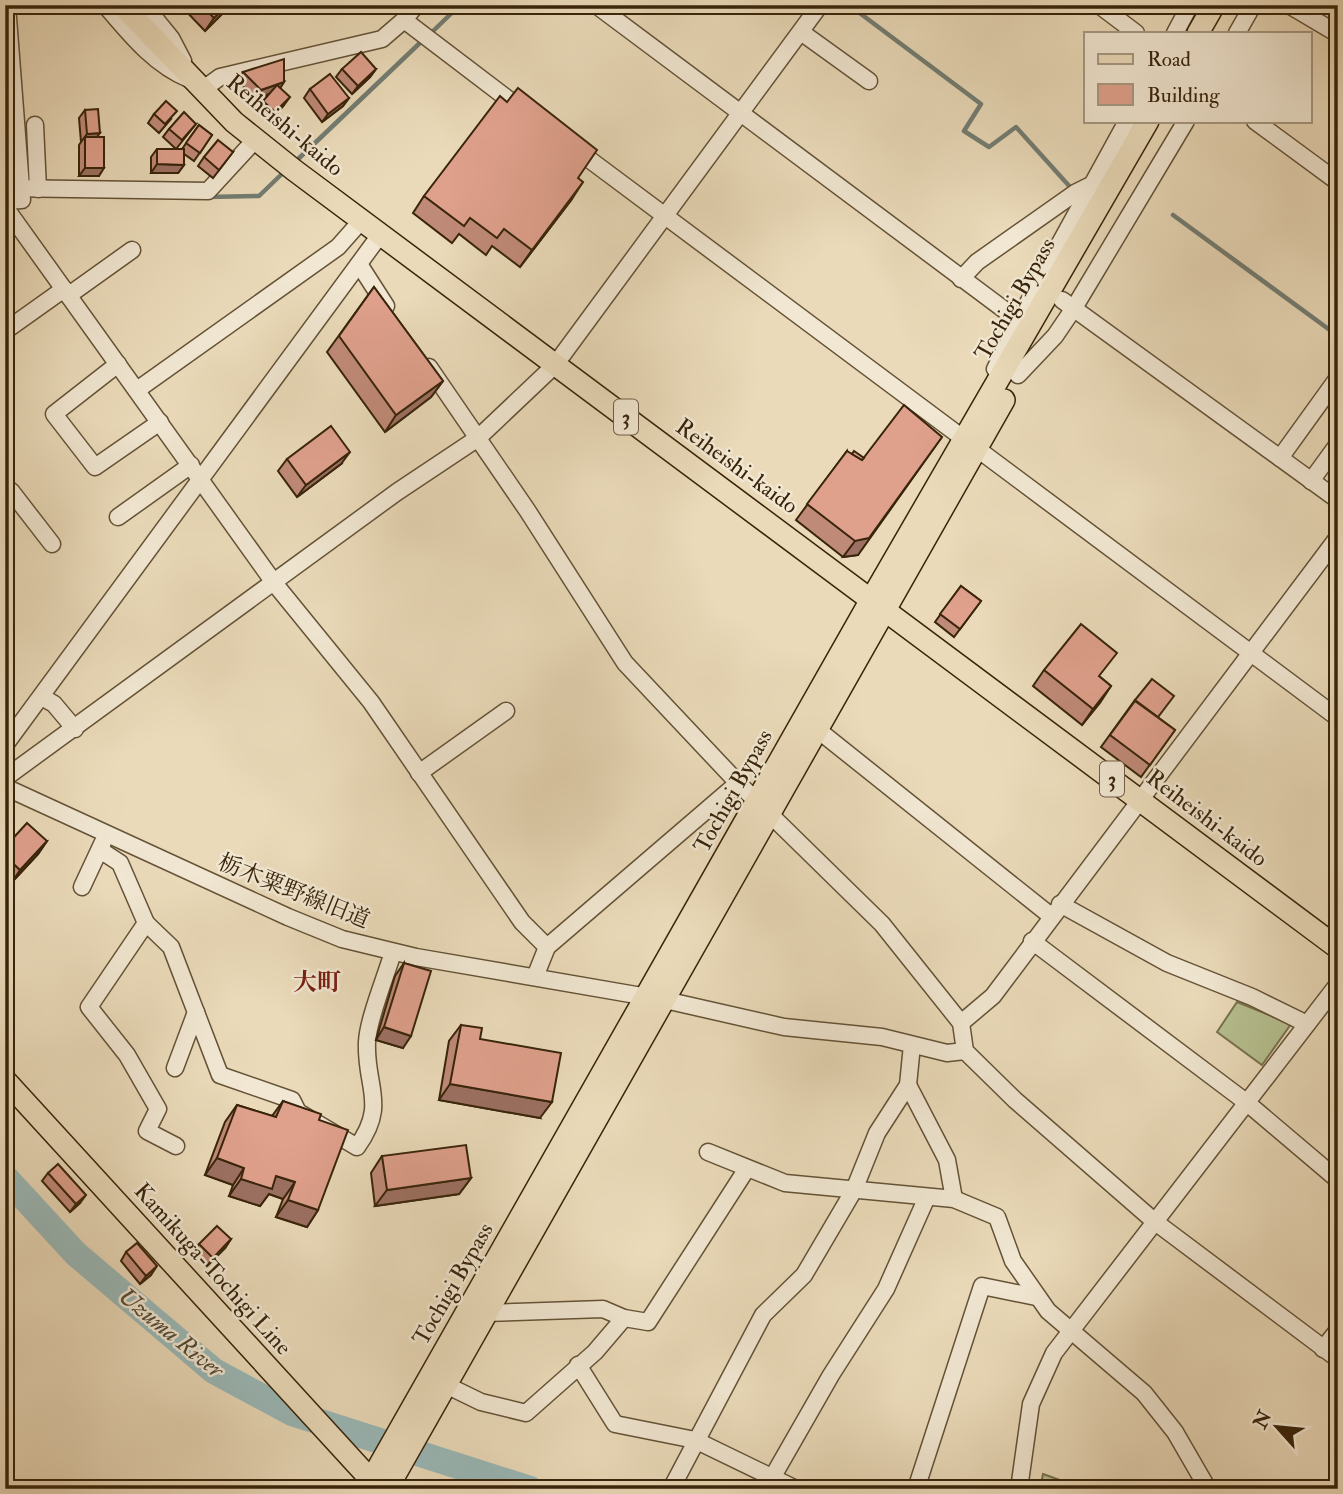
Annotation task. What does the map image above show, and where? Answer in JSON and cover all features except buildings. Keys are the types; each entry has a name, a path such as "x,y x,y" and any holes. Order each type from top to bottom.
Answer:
{"main road":[{"name":"Reiheishi-kaido","path":"122,5 199,86 256,139 361,221 879,603 1338,948"},
{"path":"1199,32 1214,5"},
{"path":"1215,32 1230,5"},
{"name":"Tochigi Bypass","path":"970,444 988,399 1024,325 1147,122"},
{"name":"Tochigi Bypass","path":"381,1481 970,444 1068,304 1163,122"},
{"name":"Tochigi Bypass","path":"765,807 818,730 879,603"},
{"name":"Tochigi Bypass","path":"408,1433 446,1385 656,999"},
{"name":"Kamikuga-Tochigi Line","path":"5,1080 334,1439 381,1481"}],"street":[{"path":"7,5 30,189"},
{"path":"105,5 154,57 172,72 199,86"},
{"path":"144,5 171,38 199,86"},
{"path":"199,86 220,77 382,39 404,20 416,5"},
{"path":"596,5 1024,325 1090,186 1126,122"},
{"path":"5,778 275,584 397,492 478,438 555,365 820,5"},
{"path":"1099,5 1135,32"},
{"path":"1176,32 1190,5"},
{"path":"1238,32 1253,5"},
{"path":"1289,5 1338,34"},
{"path":"404,20 542,124"},
{"path":"801,32 869,81"},
{"path":"1185,122 1111,245 1068,304 1338,500"},
{"path":"1256,122 1338,182"},
{"path":"5,201 22,200 30,189 35,125"},
{"path":"5,188 208,191 256,139"},
{"path":"564,141 1338,718"},
{"path":"961,279 984,257 1074,193 1090,186"},
{"path":"5,207 275,584 371,702 522,922 547,947"},
{"path":"137,390 338,247 361,221"},
{"path":"5,745 42,696 196,472 380,235"},
{"path":"5,331 132,250"},
{"path":"359,264 396,320"},
{"path":"418,352 478,438 625,663 738,783 882,924 961,1023 965,1051 1068,1149 1154,1221 1338,1359"},
{"path":"118,364 54,414 94,467 160,422"},
{"path":"1279,458 1337,379"},
{"path":"1311,481 1338,444"},
{"path":"118,517 196,472"},
{"path":"7,490 52,544"},
{"path":"961,1023 993,996 1338,537"},
{"path":"42,696 54,704 75,729"},
{"path":"419,773 506,711"},
{"path":"818,730 1056,910 1167,963 1252,997 1307,1024"},
{"path":"535,977 547,947 738,783"},
{"name":"栃木粟野線旧道","path":"5,787 288,917 342,939 393,952 656,999 784,1027 882,1037 947,1052 965,1051"},
{"path":"82,887 107,834"},
{"path":"100,850 120,863 146,923 171,947 220,1075 292,1100 298,1112 357,1147 372,1127 374,1097 367,1041 393,952"},
{"path":"146,923 89,1007 127,1055 158,1109 147,1131 176,1146"},
{"path":"1032,942 1246,1102 1338,1180"},
{"path":"1019,1489 1031,1404 1054,1353 1069,1329 1338,984"},
{"path":"174,1068 196,1012"},
{"path":"671,1489 763,1315 804,1275 853,1190 877,1133 908,1085 912,1045"},
{"path":"908,1085 947,1160 954,1199"},
{"path":"708,1152 746,1170 785,1183 894,1191 954,1199 997,1217 1013,1261 1036,1297 1144,1393 1175,1432 1208,1489"},
{"path":"485,1313 603,1309 624,1318 648,1322 746,1170"},
{"path":"772,1478 831,1375 886,1289 927,1197"},
{"path":"916,1489 982,1286 1036,1297"},
{"path":"446,1385 481,1402 526,1413 595,1352 624,1318"},
{"path":"1323,1349 1338,1330"},
{"path":"578,1365 615,1424 695,1440 796,1489"}],"green space":[{"path":"1237,1002 1291,1024 1262,1065 1217,1032"},
{"path":"1043,1474 1085,1489 1040,1489"}],"waterway":[{"path":"430,34 460,5"},
{"path":"849,5 981,104 964,131 989,147 1016,127 1071,188"},
{"path":"295,162 423,40"},
{"path":"207,197 259,196 286,170"},
{"path":"1173,215 1338,336"},
{"name":"Uzuma River","path":"5,1177 76,1254 214,1371 292,1413 530,1489"}],"district":[{"name":"大町","path":"317,982"}]}
